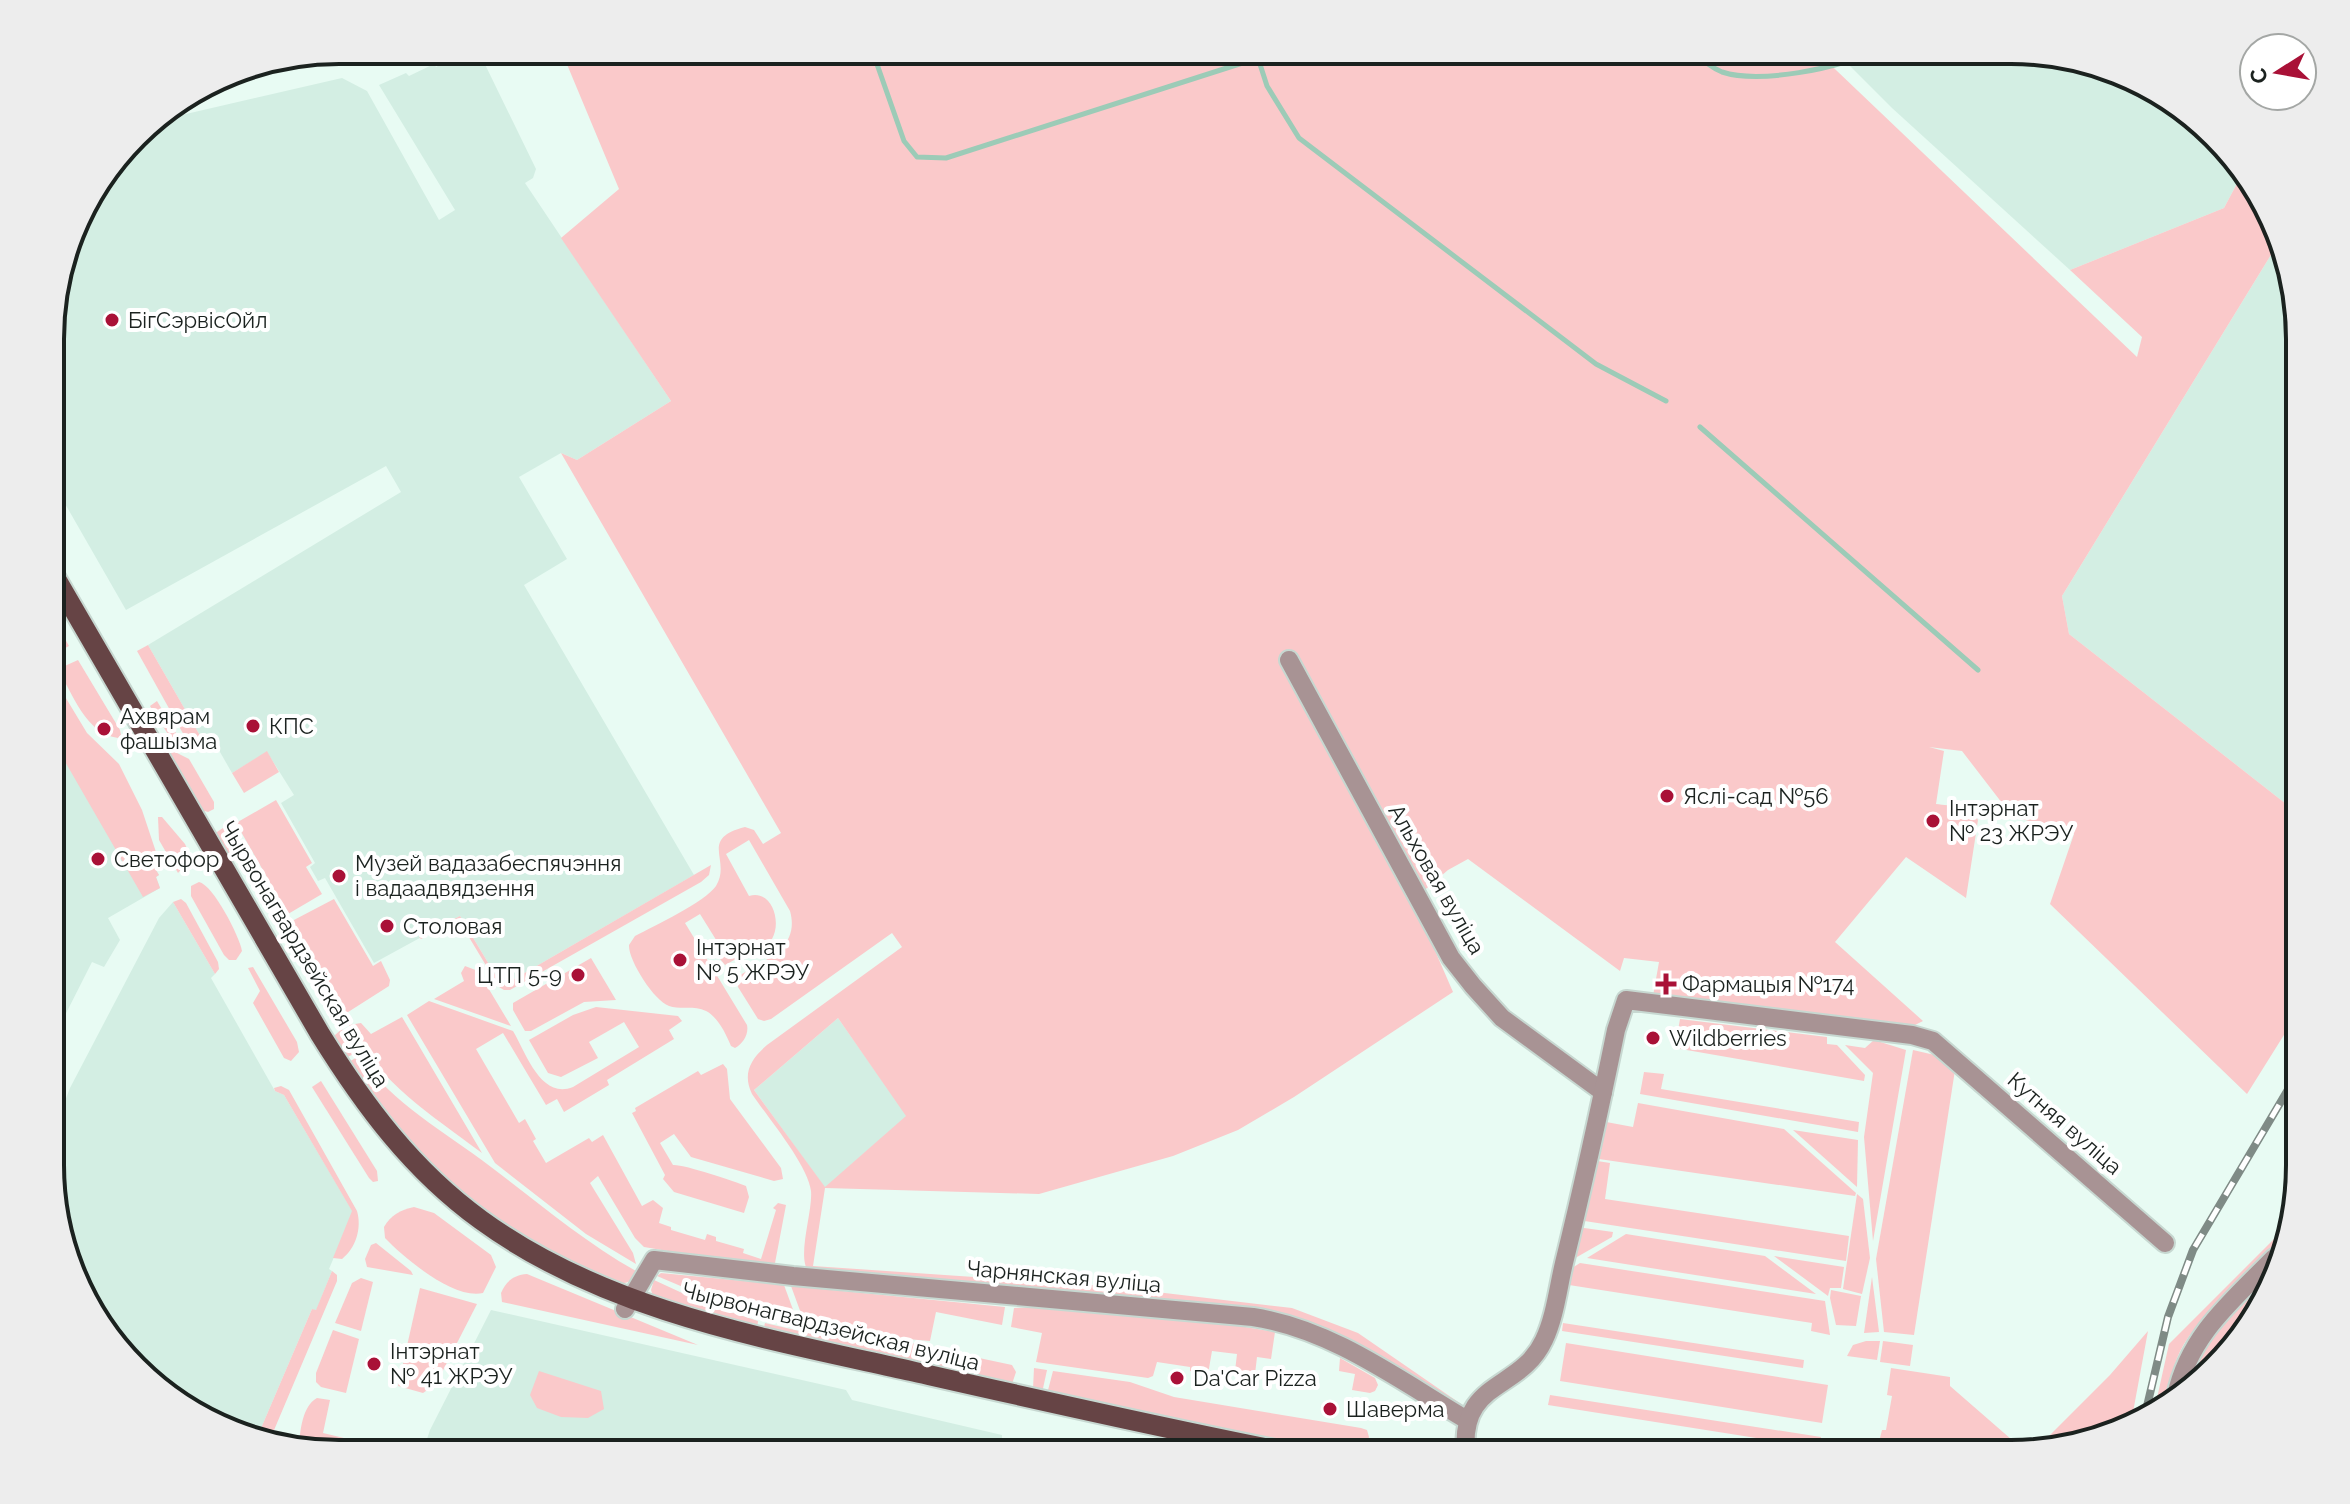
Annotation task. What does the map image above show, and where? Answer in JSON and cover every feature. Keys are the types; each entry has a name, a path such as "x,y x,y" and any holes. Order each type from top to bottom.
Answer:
{"main road":[{"name":"Чырвонагвардзейская вуліца","path":"64,593 320,1034 386,1132 430,1179 482,1221 629,1303 720,1328 1219,1439"},
{"name":"Чырвонагвардзейская вуліца","path":"64,615 343,1093 378,1142 423,1190 488,1241 537,1269 629,1303 709,1338 1167,1440"}],"street":[{"name":"Альховая вуліца","path":"1289,660 1451,958 1502,1018 1603,1092"},
{"name":"Кутняя вуліца","path":"1603,1092 1616,1030 1626,1000 1912,1035 1933,1041 2165,1243"},
{"path":"1466,1439 1471,1409 1531,1360 1546,1334 1603,1092"},
{"name":"Чарнянская вуліца","path":"629,1303 654,1260 793,1276 1253,1317 1289,1324 1329,1339 1467,1420"},
{"path":"2179,1382 2198,1339 2266,1266"}],"shaded area":[{"path":"434,64 436,67 442,64 485,64 536,169 533,178 525,183 671,401 577,460 561,453 519,477 567,559 524,585 694,875 502,986 460,916 374,963 325,878 318,881 310,867 315,863 281,803 294,795 267,752 232,773 212,738 202,739 148,645 401,492 386,466 126,610 64,502 64,339 69,286 85,234 110,186 132,158 179,116 342,78 367,91 439,220 455,210 379,85"},
{"path":"567,64 1830,64 2137,357 2142,337 2070,270 2224,208 2237,184 2265,234 2272,254 2062,596 2069,634 2285,803 2285,1033 2247,1094 2050,904 2074,834 2012,816 1962,751 1929,747 1944,751 1936,804 1965,809 1978,820 1966,898 1906,857 1835,942 1923,1021 1913,1026 1653,996 1659,962 1624,958 1620,971 1468,859 1448,870 1413,900 1453,992 1294,1097 1238,1130 1173,1156 1039,1194 825,1188 813,1266 1106,1286 1292,1308 1358,1333 1462,1407 1323,1331 809,1272 804,1256 811,1200 808,1180 795,1155 752,1094 748,1073 756,1056 767,1045 902,947 892,933 771,1019 758,1019 738,987 737,980 786,943 792,923 790,911 749,840 726,854 749,896 764,897 773,908 776,924 772,939 725,965 715,953 718,943 700,914 685,923 747,1025 741,1044 735,1048 731,1046 718,1022 706,1011 663,1003 637,970 629,945 635,936 691,906 716,886 721,868 719,844 723,838 745,827 754,830 763,844 781,833 561,453 577,460 671,401 561,238 619,189","holes":["838,1018 906,1116 825,1187 754,1090"]},
{"path":"1848,64 2011,64 2047,66 2082,73 2133,92 2164,110 2205,145 2237,184 2224,208 2070,270"},
{"path":"2272,254 2281,286 2285,321 2285,803 2069,634 2062,596"},
{"path":"148,645 202,739 190,746 137,651"},
{"path":"78,660 120,730 118,738 97,729 81,711 64,680 64,666"},
{"path":"64,695 87,733 119,764 142,810 157,855 151,862 159,875 156,877 160,888 143,897 64,760"},
{"path":"157,701 180,740 171,739 150,706"},
{"path":"64,710 159,875 156,877 160,888 108,918 120,940 104,967 92,962 64,1017"},
{"path":"167,748 189,759 214,802 214,809 208,812 198,809 165,750"},
{"path":"267,751 279,772 244,793 232,773"},
{"path":"276,800 312,863 306,867 322,894 288,914 236,823"},
{"path":"158,817 162,817 189,853 187,863 178,873 159,840"},
{"path":"223,828 230,831 240,850 230,855 225,855 214,834"},
{"path":"711,865 709,875 701,882 510,990 499,987 458,919 421,939 419,937 460,916 502,986"},
{"path":"199,882 218,901 236,934 242,951 236,960 229,960 224,955 191,896 191,886"},
{"path":"181,899 218,962 219,969 215,974 173,902"},
{"path":"334,899 373,966 381,961 390,980 389,986 345,1014 292,921"},
{"path":"173,902 215,974 211,978 275,1091 284,1095 353,1212 329,1269 332,1271 316,1311 312,1309 261,1428 217,1412 186,1394 132,1346 110,1318 92,1287 69,1218 64,1165 64,1104 159,918"},
{"path":"591,958 616,1000 584,1002 531,1031 525,1031 513,1010 513,1003"},
{"path":"465,966 478,971 511,1026 434,999 464,981 461,973"},
{"path":"253,967 297,1042 299,1052 291,1061 284,1058 253,1003 260,991 248,968"},
{"path":"429,1001 513,1031 543,1081 562,1089 573,1087 639,1047 624,1022 589,1042 598,1058 561,1077 548,1073 529,1040 573,1015 596,1007 678,1016 682,1021 669,1030 674,1039 607,1080 609,1085 564,1112 557,1099 546,1105 503,1033 476,1049 519,1123 525,1119 546,1163 589,1138 592,1142 603,1135 642,1206 653,1200 663,1208 659,1223 671,1227 671,1230 705,1240 707,1234 716,1237 716,1241 744,1249 743,1253 761,1259 776,1210 773,1208 778,1203 786,1205 775,1263 764,1267 644,1247 635,1238 598,1176 590,1183 633,1253 636,1264 586,1234 495,1163 407,1015"},
{"path":"402,1017 482,1153 425,1111 392,1081 376,1065 349,1025 361,1023 371,1034"},
{"path":"838,1018 907,1116 825,1188 754,1090"},
{"path":"1680,1019 1827,1037 1827,1044 1837,1045 1865,1075 1864,1081 1675,1048"},
{"path":"342,1029 357,1052 344,1059 334,1040"},
{"path":"1874,1040 1906,1050 1873,1241 1864,1137 1873,1073 1845,1045 1865,1048"},
{"path":"1913,1050 1939,1056 1955,1070 1914,1335 1884,1332 1876,1259"},
{"path":"359,1056 403,1103 579,1234 636,1271 632,1279 624,1283 613,1281 550,1252 506,1226 465,1196 416,1152 347,1063"},
{"path":"723,1064 727,1069 730,1099 781,1168 783,1179 774,1181 691,1157 674,1134 660,1143 673,1165 746,1186 749,1197 744,1213 674,1192 663,1179 665,1175 632,1113 636,1111 635,1108 698,1071 701,1075"},
{"path":"1644,1072 1664,1074 1661,1089 1859,1122 1858,1132 1640,1094"},
{"path":"321,1081 377,1171 378,1181 373,1182 369,1178 312,1087"},
{"path":"281,1086 289,1090 357,1211 357,1237 342,1259 333,1258 352,1211 284,1095 275,1091 274,1088"},
{"path":"1638,1103 1784,1129 1856,1193 1855,1196 1592,1158 1601,1121 1633,1127"},
{"path":"1793,1130 1858,1140 1857,1187"},
{"path":"1591,1160 1610,1163 1605,1199 1849,1236 1846,1261 1578,1220"},
{"path":"1857,1194 1863,1199 1870,1258 1862,1294 1843,1289"},
{"path":"414,1207 434,1213 491,1255 496,1267 483,1293 458,1290 444,1284 404,1256 385,1238 384,1227 390,1219 400,1211"},
{"path":"1577,1227 1613,1232 1612,1237 1570,1261"},
{"path":"1626,1234 1765,1256 1816,1294 1587,1258"},
{"path":"2275,1238 2272,1250 2193,1331 2180,1351 2169,1389 2157,1397 2169,1344"},
{"path":"376,1243 413,1275 367,1267 365,1259 371,1245"},
{"path":"1774,1256 1844,1267 1841,1288 1830,1288 1828,1296"},
{"path":"1580,1263 1825,1301 1830,1335 1811,1331 1812,1323 1569,1285 1572,1268"},
{"path":"332,1271 337,1275 337,1281 273,1431 261,1428 312,1309 316,1310"},
{"path":"661,1273 784,1285 799,1326 735,1309 657,1276"},
{"path":"527,1274 698,1345 502,1302 501,1293 508,1282"},
{"path":"1872,1277 1879,1332 1864,1333"},
{"path":"361,1278 373,1282 361,1331 335,1323 352,1283"},
{"path":"654,1280 706,1304 758,1321 757,1330 653,1296"},
{"path":"2260,1281 2240,1318 2195,1368 2202,1351"},
{"path":"791,1286 1005,1307 1002,1325 936,1312 930,1341 827,1332 806,1327"},
{"path":"420,1288 477,1304 436,1384 423,1393 398,1386"},
{"path":"1831,1290 1861,1296 1856,1326 1836,1325"},
{"path":"1042,1307 1227,1324 1275,1332 1271,1359 1257,1357 1255,1374 1235,1371 1237,1354 1212,1351 1208,1374 1190,1371 1190,1367 1157,1362 1153,1376 1148,1378 1036,1362 1042,1333 1011,1327 1014,1308"},
{"path":"491,1310 846,1390 852,1400 1002,1435 1007,1440 427,1440"},
{"path":"765,1323 825,1337 921,1344 927,1348 924,1365 763,1331"},
{"path":"1563,1323 1804,1360 1803,1368 1562,1331"},
{"path":"333,1330 359,1339 346,1393 321,1387 316,1382 316,1373"},
{"path":"2148,1331 2133,1410 2099,1425 2048,1437 2110,1375"},
{"path":"1880,1341 1877,1360 1847,1356 1853,1345"},
{"path":"1883,1341 1913,1345 1910,1366 1880,1362"},
{"path":"1566,1343 1828,1385 1822,1423 1560,1381"},
{"path":"951,1352 1012,1365 1016,1372 1012,1384 942,1371 939,1366 942,1354"},
{"path":"1340,1358 1375,1378 1378,1385 1375,1391 1352,1390 1355,1374 1339,1371"},
{"path":"1034,1368 1047,1370 1042,1393 1033,1389"},
{"path":"1891,1368 1950,1377 1950,1386 2011,1439 1880,1438 1882,1430 1886,1430 1892,1396 1887,1395"},
{"path":"539,1371 601,1391 604,1409 588,1418 561,1417 537,1408 530,1395"},
{"path":"1053,1371 1130,1382 1174,1397 1361,1428 1367,1430 1369,1437 1253,1439 1047,1394"},
{"path":"1550,1395 1821,1437 1763,1439 1548,1405"},
{"path":"317,1398 330,1400 323,1433 343,1440 300,1437 305,1413"}],"waterway":[{"path":"877,64 904,141 917,157 946,158 1239,64"},
{"path":"1260,64 1267,86 1299,138 1596,364 1666,401"},
{"path":"1709,64 1722,72 1757,76 1799,73 1836,64"},
{"path":"1700,427 1978,670"}],"railway":[{"path":"2148,1403 2168,1317 2193,1250 2285,1095"}],"place":[{"name":"БігСэрвісОйл","path":"112,320"},
{"name":"КПС","path":"253,726"},
{"name":"Ахвярам фашызма","path":"104,729"},
{"name":"Яслі-сад №56","path":"1667,796"},
{"name":"Інтэрнат № 23 ЖРЭУ","path":"1933,821"},
{"name":"Светофор","path":"98,859"},
{"name":"Музей вадазабеспячэння і вадаадвядзення","path":"339,876"},
{"name":"Столовая","path":"387,926"},
{"name":"Інтэрнат № 5 ЖРЭУ","path":"680,960"},
{"name":"ЦТП 5-9","path":"578,975"},
{"name":"Фармацыя №174","path":"1666,984"},
{"name":"Wildberries","path":"1653,1038"},
{"name":"Інтэрнат № 41 ЖРЭУ","path":"374,1364"},
{"name":"Da'Car Pizza","path":"1177,1378"},
{"name":"Шаверма","path":"1330,1409"}]}
